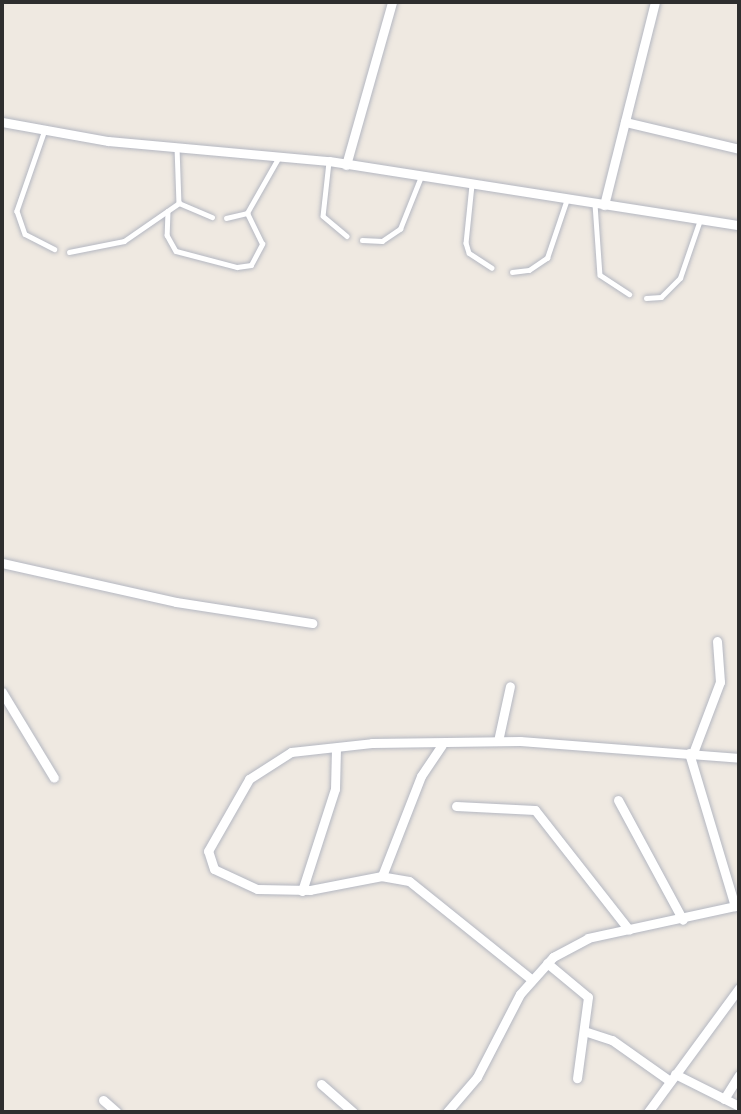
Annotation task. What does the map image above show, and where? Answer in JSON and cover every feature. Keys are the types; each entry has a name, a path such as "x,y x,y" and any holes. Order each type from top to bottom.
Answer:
{"street":[{"path":"346,164 392,2"},
{"path":"600,205 656,2"},
{"path":"2,122 177,146 329,161 420,179 739,225"},
{"path":"625,122 739,149"},
{"path":"2,563 176,602 312,623"},
{"path":"447,1112 477,1077 531,979 573,943 737,906 691,753 720,682 718,641"},
{"path":"498,741 510,686"},
{"path":"2,692 54,778"},
{"path":"531,979 426,891 409,881 382,876 302,891 257,889 214,869 207,857 249,779 291,752 372,743 442,745 498,741 739,758"},
{"path":"382,876 421,776 442,745"},
{"path":"302,891 335,789 336,748"},
{"path":"618,800 682,920"},
{"path":"456,806 536,810 629,930"},
{"path":"547,963 585,991 584,1031 577,1079"},
{"path":"648,1112 739,988"},
{"path":"584,1031 612,1040 672,1078 739,1107"},
{"path":"724,1099 739,1075"},
{"path":"321,1084 353,1112"},
{"path":"103,1100 117,1112"}],"lane":[{"path":"45,130 17,211 24,234 54,250"},
{"path":"177,146 179,203"},
{"path":"226,218 247,214 280,156"},
{"path":"329,161 323,216 347,236"},
{"path":"362,240 382,241 400,229 420,179"},
{"path":"472,185 466,243 469,253 492,268"},
{"path":"512,272 529,270 547,258 567,199"},
{"path":"69,252 124,241 179,203"},
{"path":"179,203 212,217"},
{"path":"600,205 600,275 629,294"},
{"path":"169,211 167,235 176,251 237,267 251,265 262,244 247,214"},
{"path":"646,298 662,297 676,284 700,220"}]}
